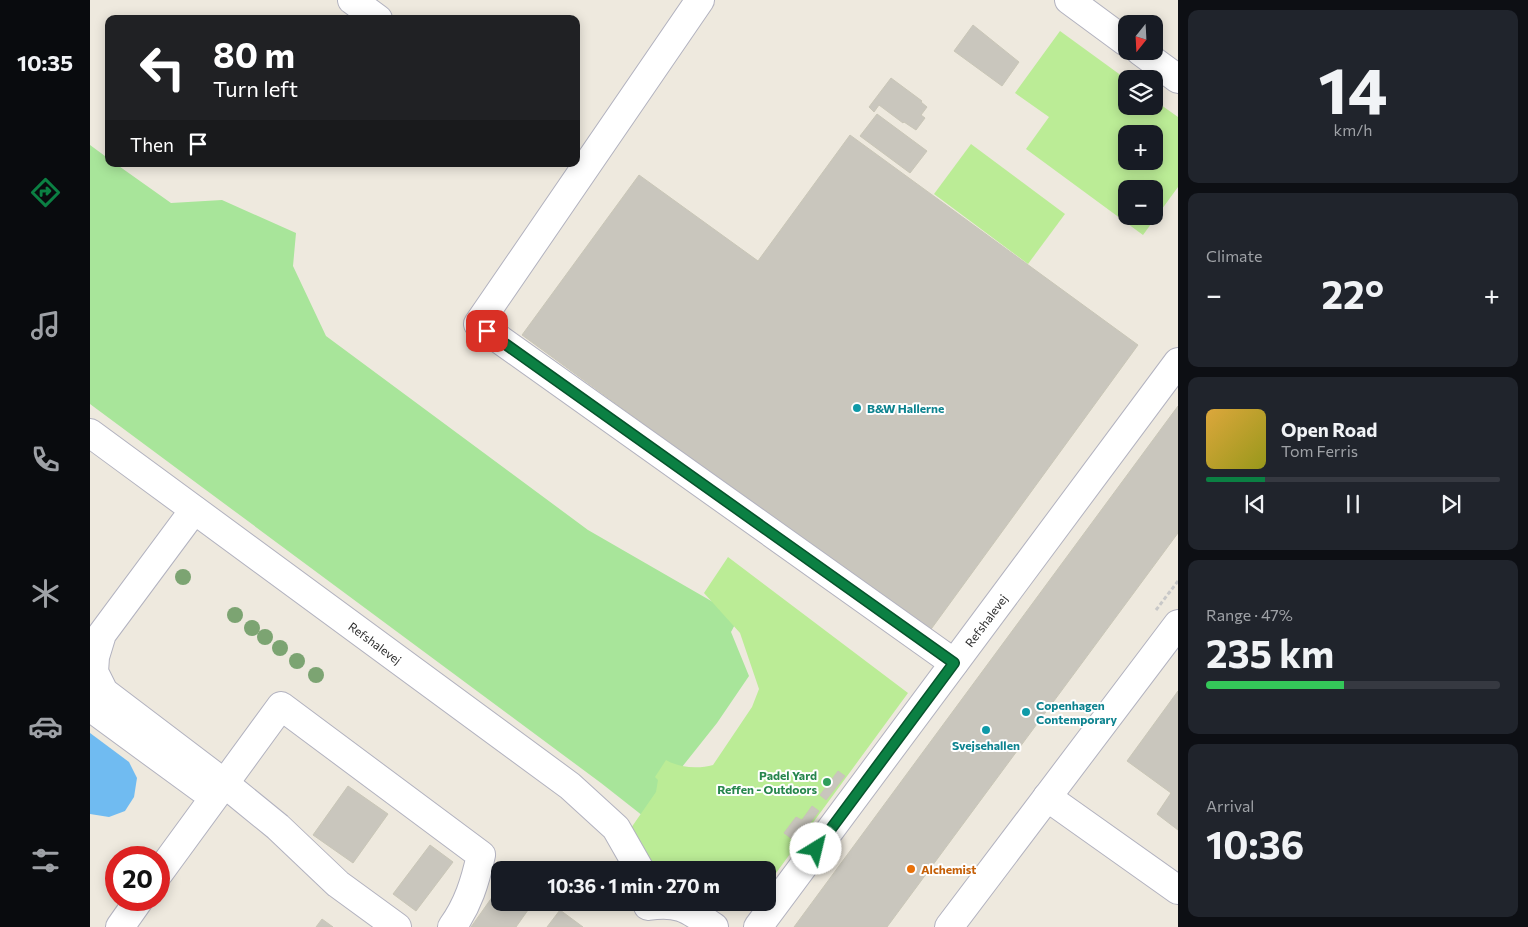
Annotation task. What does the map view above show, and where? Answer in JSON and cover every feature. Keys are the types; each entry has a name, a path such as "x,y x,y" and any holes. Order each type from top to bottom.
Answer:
{"street":[{"path":"352,0 373,15"},
{"path":"581,164 700,0"},
{"path":"1069,0 1118,36"},
{"path":"1152,60 1178,79"},
{"path":"579,167 478,324 954,663"},
{"name":"Refshalevej","path":"758,927 1178,362"},
{"name":"Refshalevej","path":"90,433 570,786 616,828 635,861"},
{"path":"194,510 102,634 94,657 94,672 104,692 219,790"},
{"path":"949,927 1178,624"},
{"path":"170,858 281,706 481,855 463,911 452,927"},
{"path":"90,707 278,827 338,884 397,927"},
{"path":"1047,797 1178,890"},
{"path":"649,912 666,903 689,910 714,927"},
{"path":"120,927 131,911"}],"green space":[{"path":"1060,31 1118,73 1118,115 1163,115 1163,106 1178,117 1178,187 1163,208 1163,180 1118,180 1118,217 1026,149 1049,117 1015,93"},
{"path":"971,144 1065,214 1028,264 934,194"},
{"path":"90,145 105,156 105,167 120,167 171,203 222,200 296,233 293,266 326,336 588,530 739,617 731,632 749,676 717,723 643,816 90,404"},
{"path":"1129,225 1150,225 1143,235"},
{"path":"728,557 908,693 776,873 776,861 651,861 631,828 656,792 658,780 655,777 666,760 677,765 689,767 713,765 752,707 759,689 740,633 704,593"}],"water":[{"path":"90,733 129,762 137,778 134,797 125,811 109,817 90,814"}],"building":[{"path":"973,25 1019,62 1002,86 954,51"},
{"path":"891,78 922,101 927,107 921,115 925,118 916,130 879,105 874,112 869,107"},
{"path":"877,114 927,151 910,173 860,136"},
{"name":"B&W Hallerne","path":"850,135 1138,345 929,632 522,335 639,175 758,261"},
{"name":"Svejsehallen","path":"1178,406 1178,533 887,927 794,927"},
{"path":"1178,691 1178,830 1157,814 1171,793 1127,761"},
{"path":"838,771 845,776 826,800 820,795"},
{"path":"348,786 388,814 353,863 313,835"},
{"path":"812,806 819,811 796,842 784,833 796,817 802,820"},
{"path":"430,845 453,862 416,911 393,894"},
{"path":"491,899 491,911 527,911 516,927 471,927"},
{"path":"559,911 561,911 583,927 547,927"},
{"path":"322,919 333,927 316,927"}],"place":[{"name":"B&W Hallerne","path":"857,408"},
{"name":"Copenhagen Contemporary","path":"1026,712"},
{"name":"Svejsehallen","path":"986,730"},
{"name":"Padel Yard Reffen - Outdoors","path":"827,782"},
{"name":"Alchemist","path":"911,869"}],"route":[{"path":"487,331 954,663 816,849"}]}
